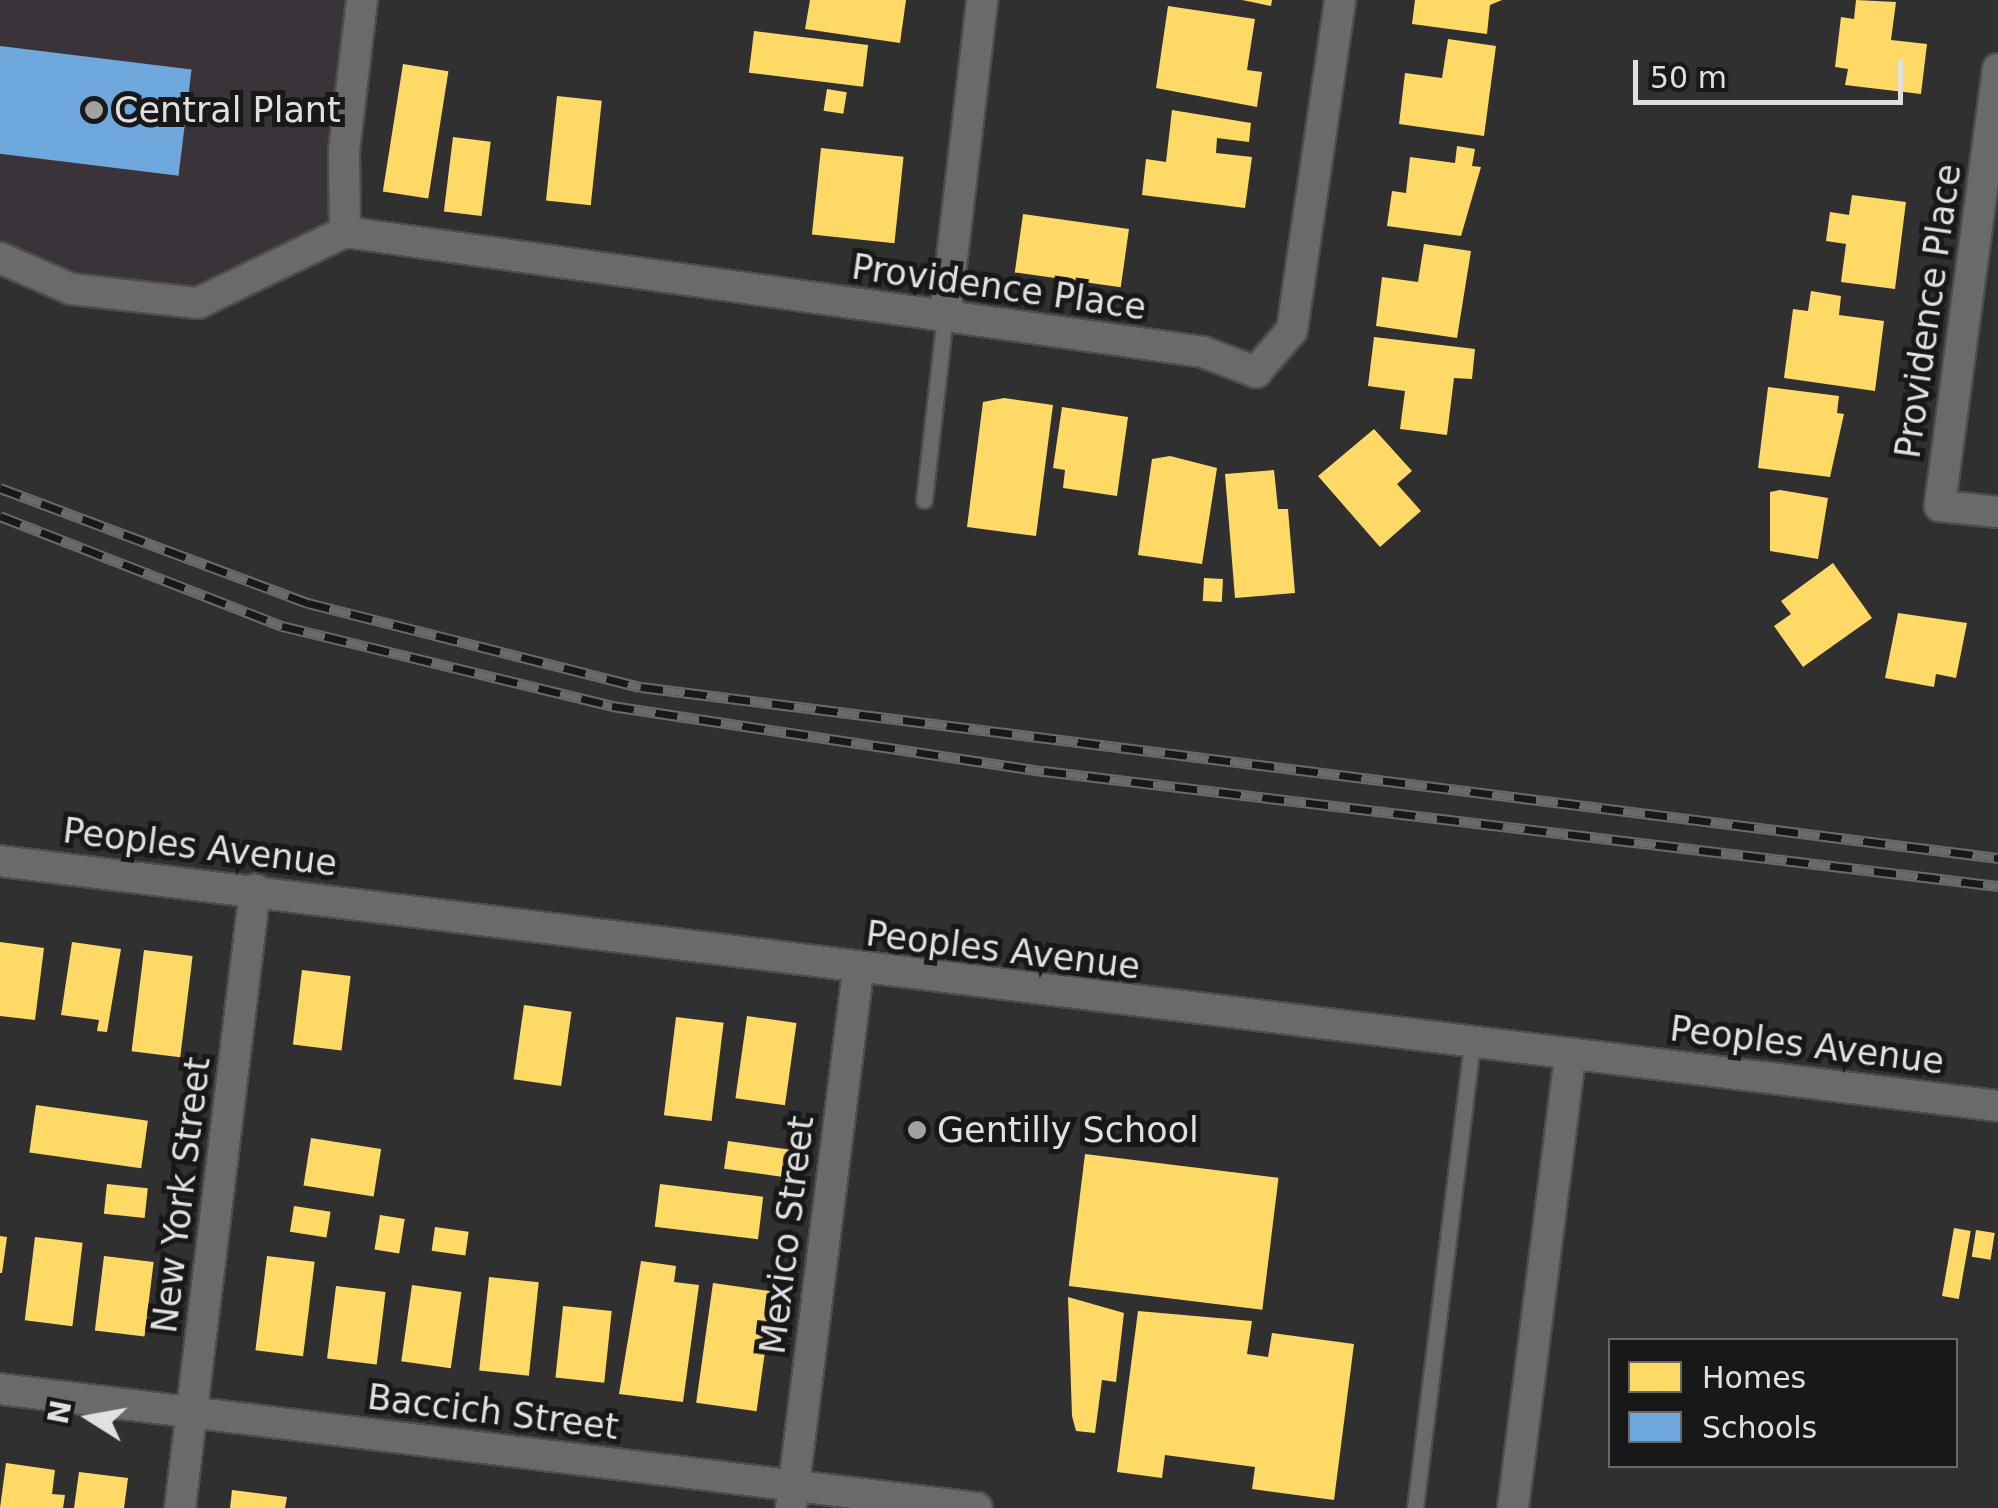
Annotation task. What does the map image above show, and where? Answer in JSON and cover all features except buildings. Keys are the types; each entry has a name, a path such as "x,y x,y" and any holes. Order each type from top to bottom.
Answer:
{"street":[{"path":"0,258 70,289 198,302 345,232 344,151 362,0"},
{"path":"945,317 982,0"},
{"name":"Providence Place","path":"345,232 1203,352 1256,372 1292,330 1340,0"},
{"name":"Providence Place","path":"1998,68 1940,506 1998,512"},
{"name":"Peoples Avenue","path":"0,860 858,971 1998,1106"},
{"name":"New York Street","path":"180,1508 255,890"},
{"name":"Mexico Street","path":"792,1497 858,971"},
{"path":"1513,1508 1570,1054"},
{"name":"Baccich Street","path":"0,1389 792,1497 977,1508"}],"lane":[{"path":"924,500 945,317"},
{"path":"1414,1508 1472,1043"}],"shaded area":[{"path":"0,0 362,0 345,232 198,303 0,258"}],"railway":[{"path":"0,488 308,603 641,687 1998,858"},
{"path":"0,516 282,626 612,706 1044,771 1998,886"}],"place":[{"name":"Central Plant","path":"94,110"},
{"name":"Gentilly School","path":"917,1130"}]}
